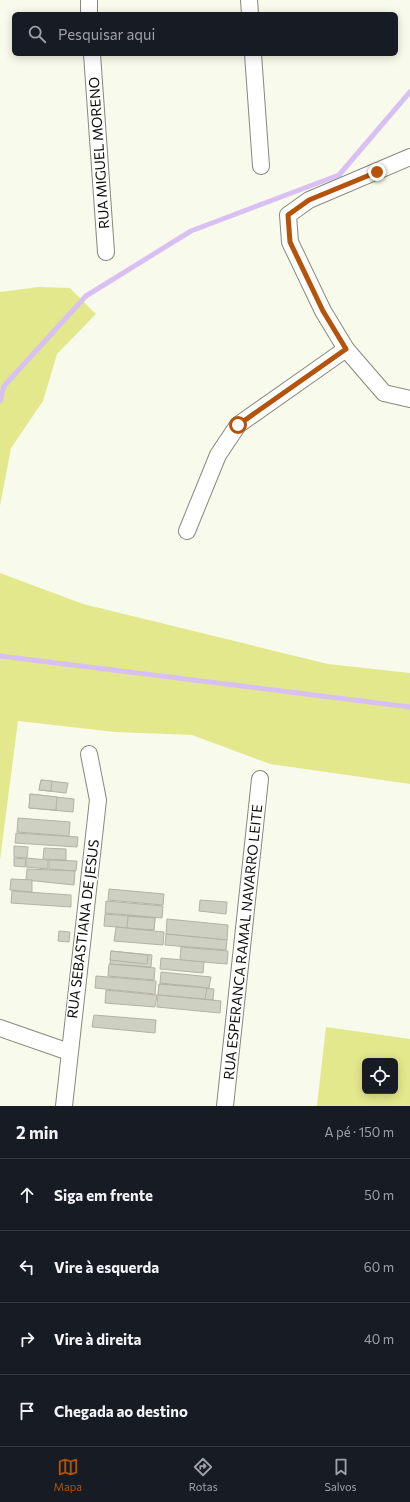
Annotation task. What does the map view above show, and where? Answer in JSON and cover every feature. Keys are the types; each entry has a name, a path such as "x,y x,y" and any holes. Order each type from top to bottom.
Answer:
{"street":[{"path":"88,0 90,12"},
{"path":"249,0 250,12"},
{"name":"RUA MIGUEL MORENO","path":"92,56 106,252"},
{"path":"253,56 261,166"},
{"path":"410,157 309,200 288,215 290,242 323,311 346,349 384,393 410,399"},
{"path":"187,531 218,455 238,425 346,349"},
{"name":"RUA SEBASTIANA DE JESUS","path":"64,1106 98,800 89,754"},
{"name":"RUA ESPERANCA RAMAL NAVARRO LEITE","path":"225,1106 260,778"},
{"path":"0,1028 69,1052"}],"green space":[{"path":"39,287 70,288 96,314 57,354 43,401 11,448 0,506 0,292"},
{"path":"0,573 83,604 328,664 410,673 410,784 270,764 192,735 115,732 18,721 0,860"},
{"path":"326,1027 410,1039 410,1106 317,1106"}],"building":[{"path":"41,780 68,783 66,793 39,790"},
{"path":"41,780 52,781 51,791 39,790"},
{"path":"30,794 74,799 73,812 29,808"},
{"path":"30,794 57,797 56,810 29,808"},
{"path":"18,818 70,822 69,836 17,832"},
{"path":"16,833 78,837 77,847 15,843"},
{"path":"14,846 28,847 27,858 14,857"},
{"path":"44,848 66,849 66,860 43,859"},
{"path":"14,858 26,859 25,867 14,866"},
{"path":"26,858 48,860 48,869 26,867"},
{"path":"49,860 77,861 76,871 49,869"},
{"path":"27,869 75,871 74,885 26,880"},
{"path":"11,879 32,880 32,892 10,890"},
{"path":"109,889 164,894 163,905 108,900"},
{"path":"12,891 71,895 71,907 11,903"},
{"path":"200,900 227,902 226,914 199,911"},
{"path":"106,901 163,906 162,918 105,913"},
{"path":"105,914 155,918 154,930 104,926"},
{"path":"128,916 155,918 154,930 127,928"},
{"path":"167,919 228,925 227,940 166,934"},
{"path":"116,927 164,932 163,945 114,941"},
{"path":"59,931 70,932 69,942 58,941"},
{"path":"166,934 227,940 226,950 165,945"},
{"path":"181,947 228,951 227,964 180,960"},
{"path":"111,951 152,955 151,967 110,964"},
{"path":"111,951 148,955 147,964 110,960"},
{"path":"161,958 204,962 203,973 160,969"},
{"path":"109,964 155,968 154,980 108,976"},
{"path":"161,972 211,977 209,988 160,983"},
{"path":"96,976 156,981 155,994 95,988"},
{"path":"159,984 214,989 213,1000 158,995"},
{"path":"159,984 207,988 205,999 158,995"},
{"path":"106,990 157,995 155,1007 105,1003"},
{"path":"158,995 221,1001 220,1013 157,1007"},
{"path":"94,1015 156,1020 155,1033 92,1027"}],"waterway":[{"path":"0,401 4,386 86,296 191,231 339,175 410,92"},
{"path":"0,656 410,707"}],"route":[{"path":"238,425 346,349 323,311 290,242 288,215 309,200 377,172"}]}
